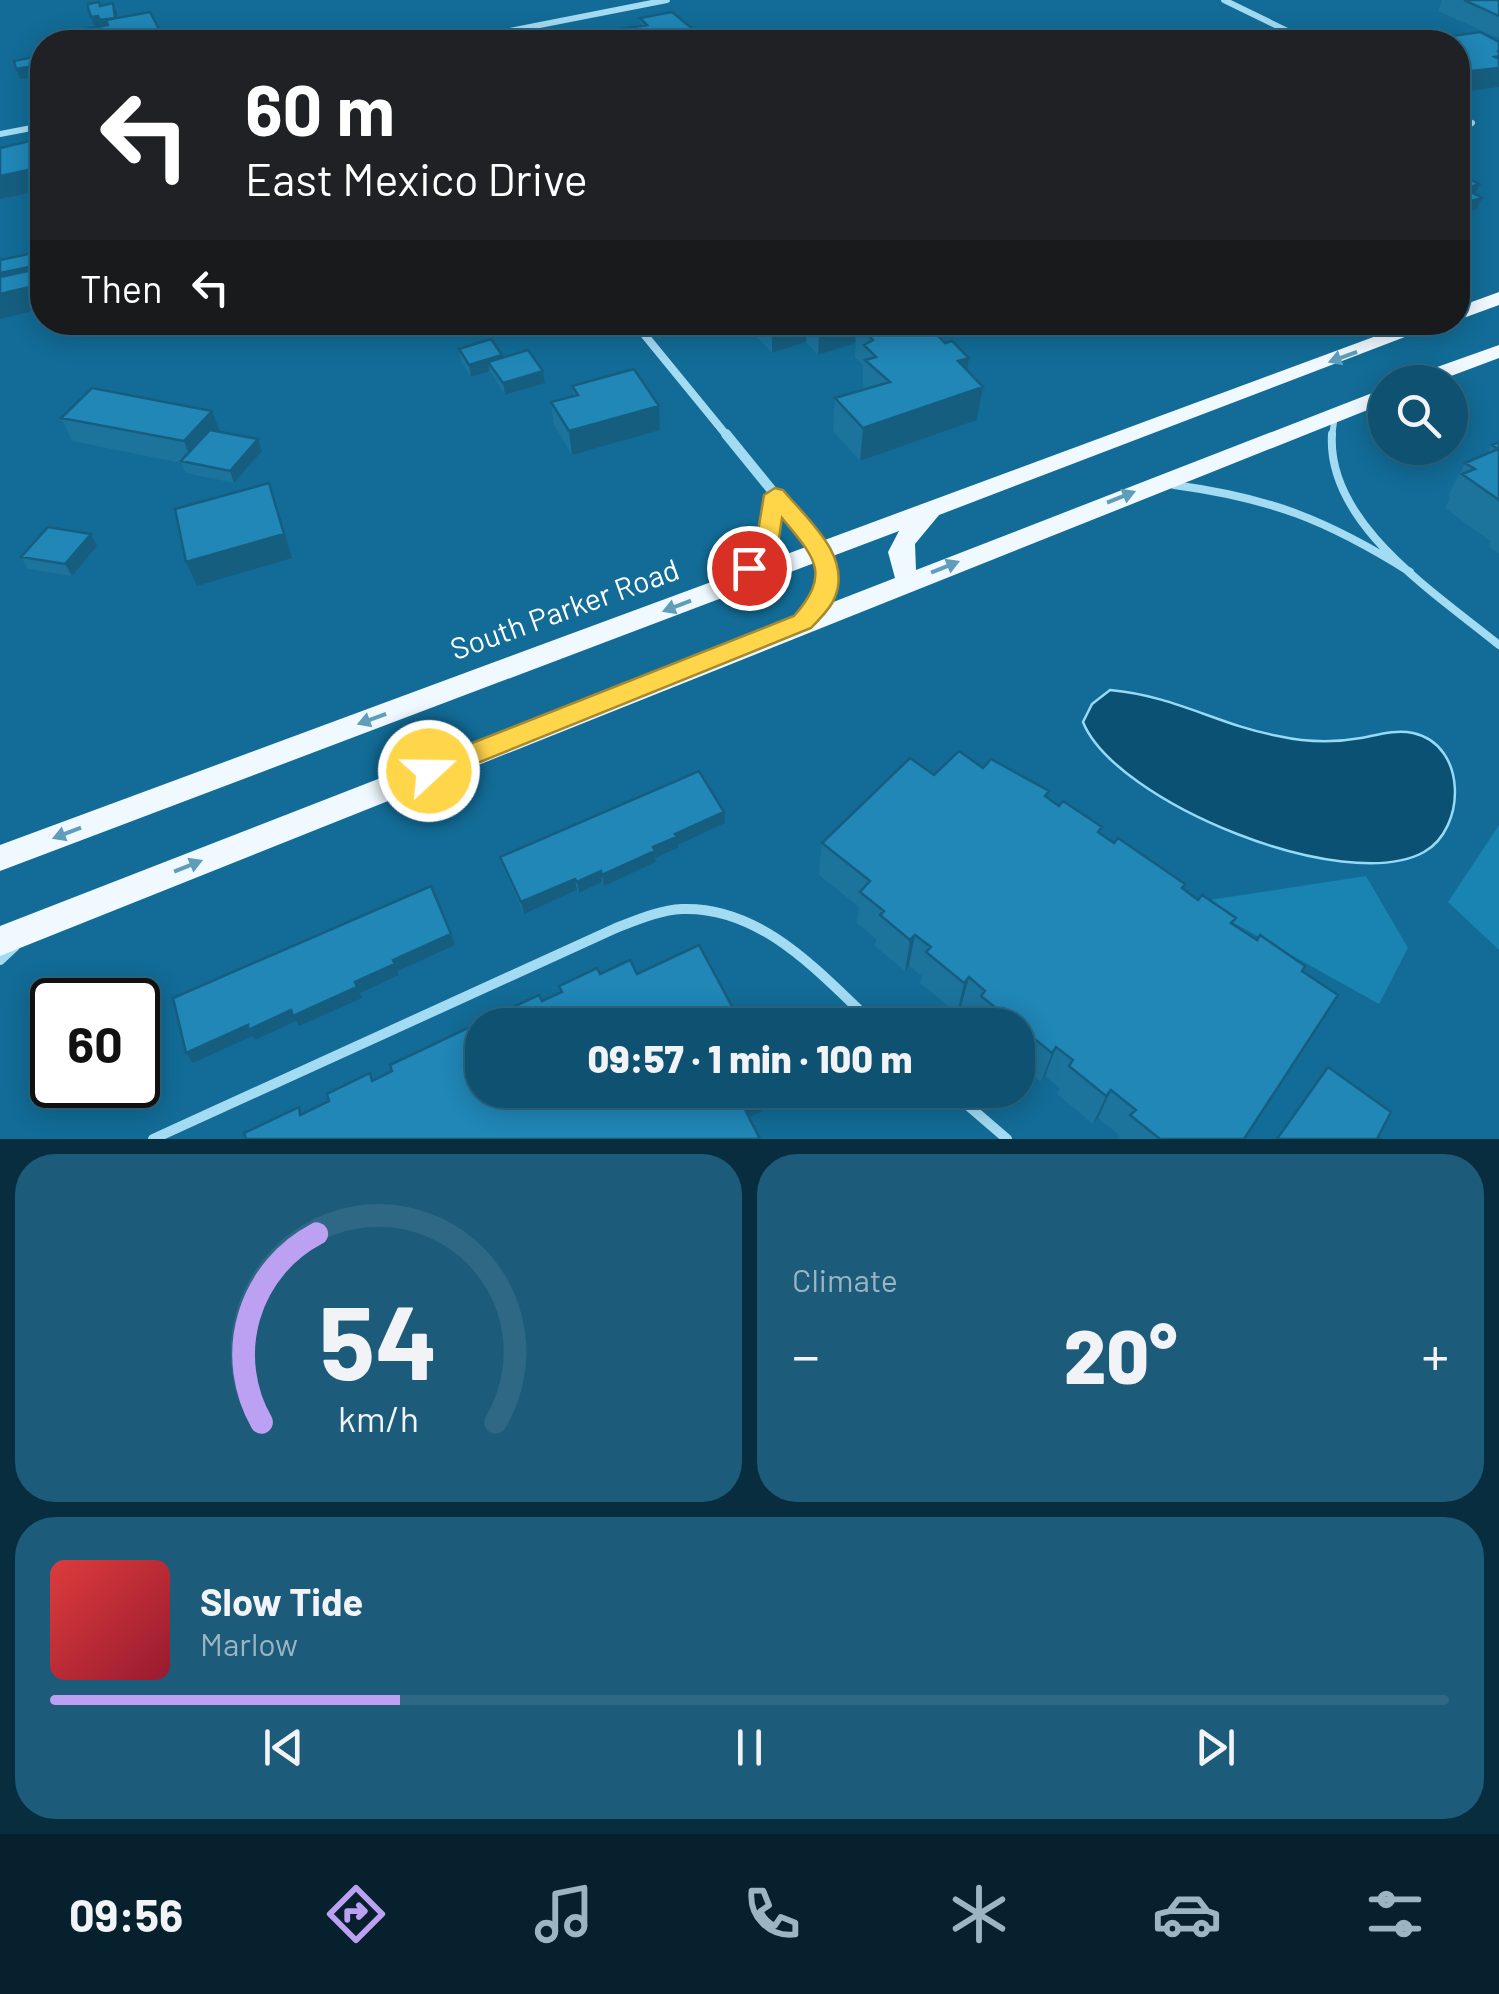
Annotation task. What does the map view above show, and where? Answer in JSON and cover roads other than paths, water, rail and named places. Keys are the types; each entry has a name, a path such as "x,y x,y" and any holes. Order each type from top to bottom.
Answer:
{"main road":[{"path":"1470,309 1499,298"},
{"name":"South Parker Road","path":"0,858 1399,335"},
{"path":"1462,365 1499,351"},
{"path":"0,941 1368,401"},
{"path":"910,581 899,566 899,554 931,509"}],"street":[{"path":"514,30 667,0"},
{"path":"1224,0 1285,30"},
{"path":"0,134 30,128"},
{"path":"645,335 822,552 828,570 824,596 802,622 790,629"},
{"path":"733,584 764,549 775,495"}],"lane":[{"path":"1335,414 1332,457 1340,489 1370,528 1422,580 1499,645"},
{"path":"1158,483 1228,490 1295,507 1340,528 1422,580"},
{"path":"154,1139 616,928 667,911 709,910 752,924 854,1008"},
{"path":"0,960 32,928"},
{"path":"971,1108 1006,1139"}]}
